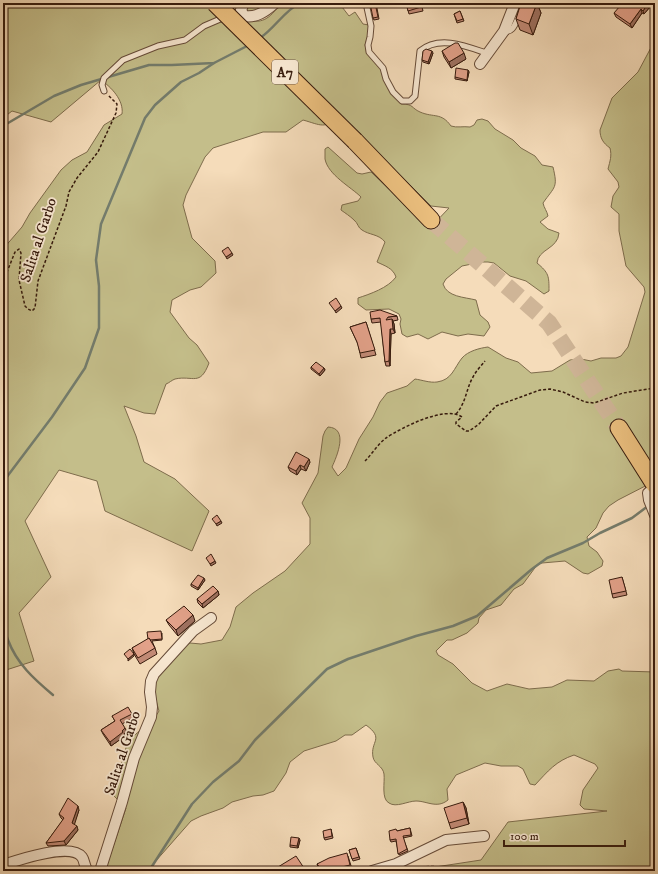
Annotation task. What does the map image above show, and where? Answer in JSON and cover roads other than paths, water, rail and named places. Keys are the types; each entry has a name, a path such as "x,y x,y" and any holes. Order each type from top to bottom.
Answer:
{"highway":[{"name":"A7","path":"215,3 355,141 431,220"},
{"path":"619,428 655,485"}],"street":[{"path":"242,6 244,16 252,17 261,14 275,3"},
{"path":"480,64 504,31 515,3"},
{"path":"655,488 648,493 655,515"},
{"name":"Salita al Garbo","path":"100,871 134,758 151,717 152,707 150,692 151,681 154,674 193,630 211,618"},
{"path":"372,871 396,864 446,840 484,836"},
{"path":"3,865 48,852 69,852 82,856 88,871"}],"lane":[{"path":"366,3 371,26 368,45 369,52 383,68 386,79 393,92 402,101 410,101 415,96 420,51 424,48 442,43 469,46 486,53 490,52"},
{"path":"104,91 102,85 104,78 123,60 158,46 184,40 204,26 242,6"},
{"path":"504,31 512,31 521,12"}],"waterway":[{"path":"260,38 289,10 300,3"},
{"path":"3,126 54,96 81,85 149,65 214,63 249,45"},
{"path":"3,482 52,417 85,368 99,328 99,286 96,260 101,224 145,118 155,105 181,82 214,63"},
{"path":"149,871 192,804 213,782 239,761 255,740 327,669 348,659 416,636 453,626 477,616 547,558 583,543 632,518 648,506"},
{"path":"3,619 7,637 21,664 53,695"}],"tunnel":[{"path":"431,220 549,323 619,428"}]}
